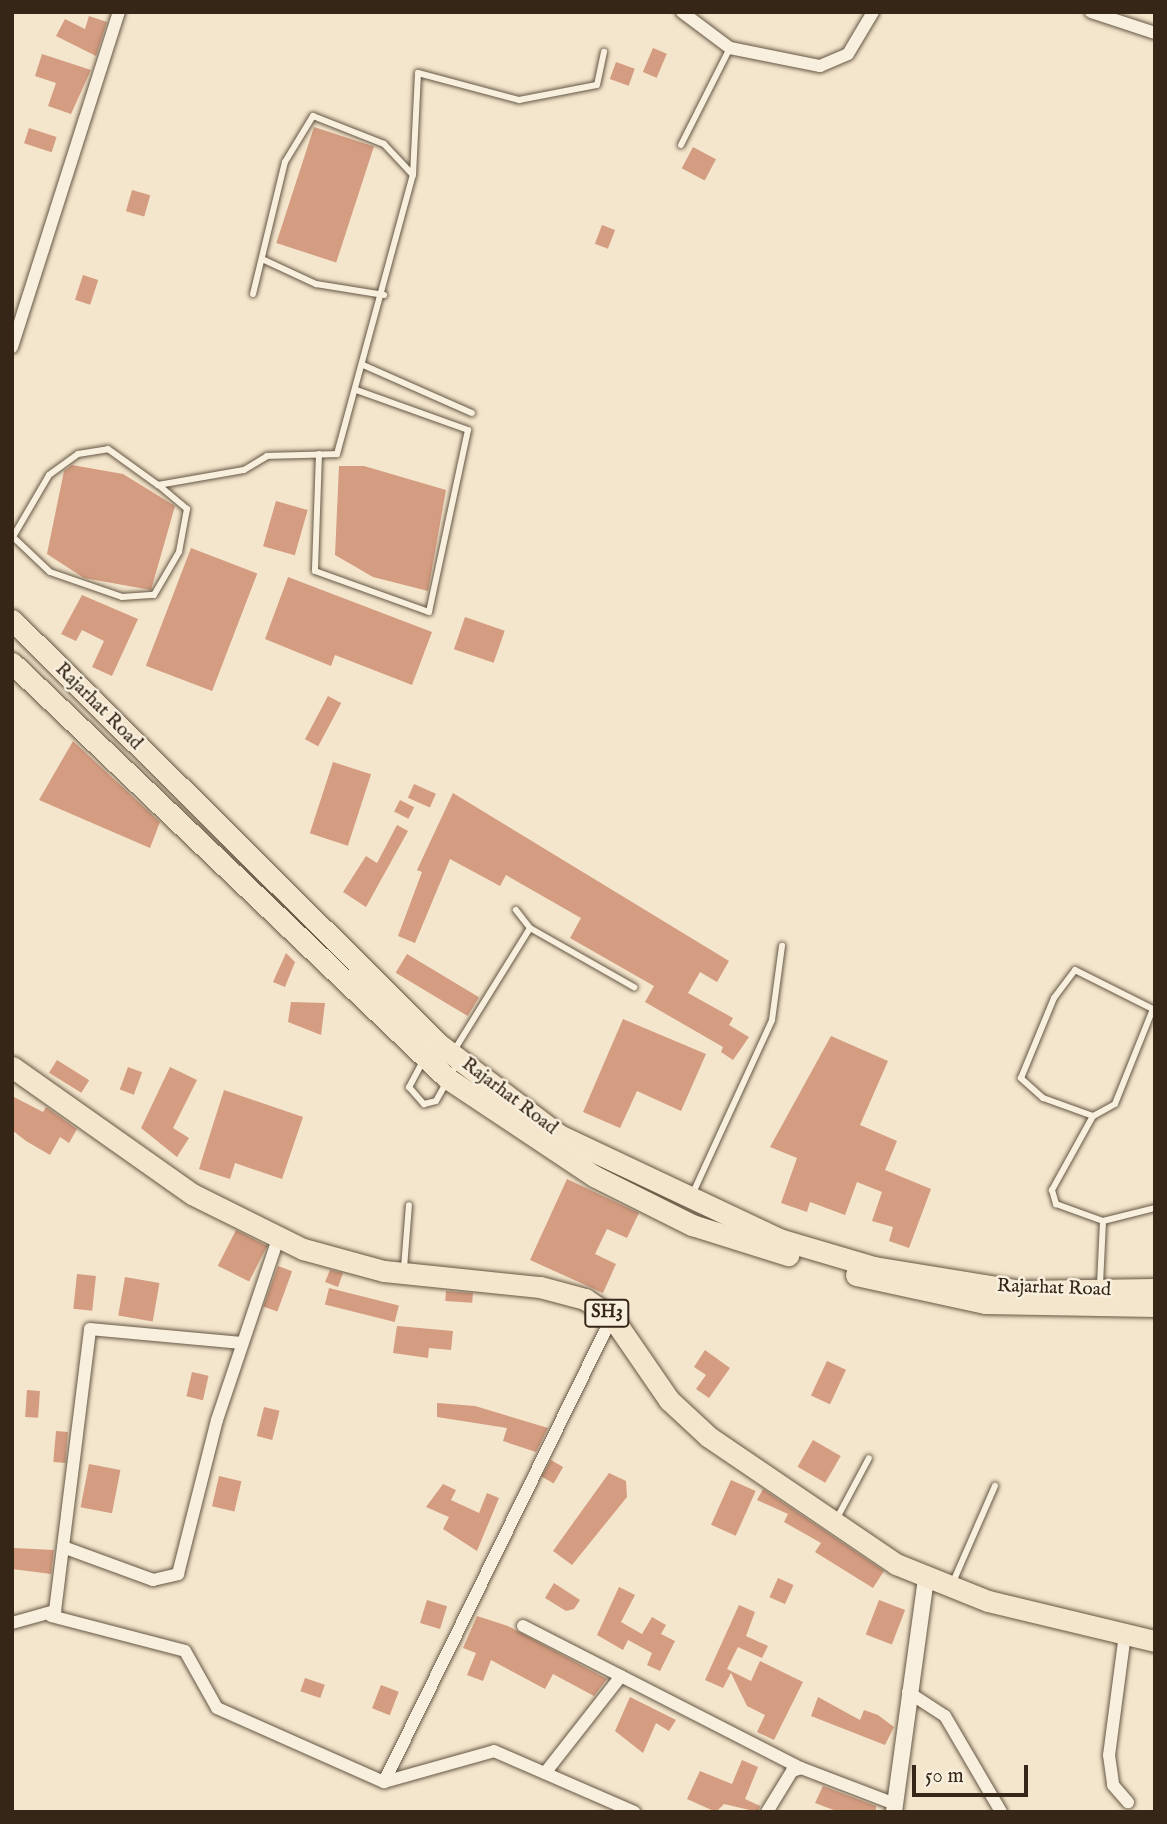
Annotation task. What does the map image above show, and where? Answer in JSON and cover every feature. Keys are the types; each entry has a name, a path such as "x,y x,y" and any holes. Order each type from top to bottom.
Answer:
{"main road":[{"name":"Rajarhat Road","path":"13,621 450,1053 559,1135 689,1200 779,1239 874,1267 1020,1291 1100,1294 1155,1289"},
{"path":"12,663 424,1060 576,1166 724,1236 948,1298 1023,1306 1155,1306"},
{"name":"SH3","path":"12,1068 192,1194 278,1239 345,1263 404,1273 552,1290 585,1299 612,1317 686,1418 834,1525 926,1577 951,1587 1155,1641"}],"street":[{"path":"12,347 15,327 119,12"},
{"path":"682,12 730,48 795,65 828,64 848,54 873,12"},
{"path":"1091,12 1155,33"},
{"path":"63,1547 153,1580 178,1574 241,1343 278,1239"},
{"path":"384,1782 612,1317"},
{"path":"51,1616 63,1547 90,1329 241,1343"},
{"path":"523,1626 801,1768 894,1808 926,1577"},
{"path":"12,1623 51,1616 185,1651 217,1708 384,1782 494,1751 634,1812"},
{"path":"1125,1634 1109,1755 1113,1785 1128,1802"},
{"path":"545,1773 621,1676"},
{"path":"908,1692 945,1716 1001,1812"},
{"path":"767,1812 792,1771 801,1768"}],"lane":[{"path":"681,145 730,48"},
{"path":"158,485 244,470 267,456 337,454 384,295 413,175 418,73 519,100 597,85 604,52"},
{"path":"253,294 285,162 313,116 384,144 413,175"},
{"path":"262,259 316,284 384,295"},
{"path":"363,365 472,413"},
{"path":"319,454 315,571 429,612 468,430 356,390"},
{"path":"108,449 187,509 179,552 154,595 122,597 51,572 33,562 13,535 49,475 78,454 108,449"},
{"path":"516,910 530,928 634,987"},
{"path":"450,1053 424,1060 409,1087 415,1099 436,1101 447,1078 450,1053 530,928"},
{"path":"689,1200 772,1020 782,946"},
{"path":"1093,1116 1023,1084 1023,1070 1066,977 1081,970 1149,1004 1152,1028 1115,1104 1093,1116 1051,1199 1103,1221 1155,1208"},
{"path":"404,1273 409,1205"},
{"path":"1100,1294 1103,1221"},
{"path":"834,1525 869,1458"},
{"path":"951,1587 995,1486"}],"building":[{"path":"89,16 107,22 96,56 56,36 65,19 85,29"},
{"path":"653,48 667,54 657,78 643,72"},
{"path":"42,54 91,70 71,114 48,106 56,83 35,76"},
{"path":"616,62 635,69 629,86 610,79"},
{"path":"314,127 374,146 336,262 276,243"},
{"path":"29,128 57,137 52,152 24,143"},
{"path":"693,147 716,159 705,180 682,168"},
{"path":"132,190 150,195 144,216 126,211"},
{"path":"602,225 615,230 608,249 595,244"},
{"path":"83,275 98,280 90,305 75,300"},
{"path":"72,465 123,474 175,506 151,590 84,578 47,554 64,471"},
{"path":"339,466 364,466 446,490 428,591 373,577 335,555"},
{"path":"276,501 308,510 295,555 263,546"},
{"path":"191,548 257,573 212,691 146,666"},
{"path":"288,577 432,632 412,685 335,655 331,666 265,639"},
{"path":"82,595 138,619 112,676 92,667 104,641 82,630 76,641 61,634"},
{"path":"465,617 505,631 494,663 454,649"},
{"path":"328,696 341,703 318,746 305,739"},
{"path":"73,741 160,822 150,848 39,800"},
{"path":"333,762 371,774 348,846 310,833"},
{"path":"414,784 436,794 430,807 408,798"},
{"path":"453,793 729,961 717,982 700,972 688,993 733,1018 729,1025 749,1037 733,1060 721,1052 723,1047 645,1002 654,986 570,938 581,918 506,875 500,886 450,859 415,943 398,936 422,872 417,870"},
{"path":"400,800 414,807 408,819 394,812"},
{"path":"397,825 408,831 366,907 343,892 366,856 377,863"},
{"path":"286,953 295,962 285,987 273,982"},
{"path":"407,954 479,997 468,1016 396,973"},
{"path":"291,1002 325,1003 321,1035 288,1022"},
{"path":"623,1019 706,1054 681,1111 637,1091 620,1128 583,1112"},
{"path":"831,1036 888,1061 860,1125 897,1141 885,1170 931,1189 909,1248 889,1241 893,1227 872,1221 882,1192 857,1182 845,1215 810,1202 807,1212 781,1203 797,1158 770,1147"},
{"path":"57,1060 89,1080 81,1093 49,1073"},
{"path":"128,1067 142,1072 134,1095 120,1090"},
{"path":"170,1067 197,1080 173,1128 189,1138 177,1157 141,1128"},
{"path":"224,1090 303,1117 282,1179 235,1163 230,1179 199,1169"},
{"path":"12,1096 43,1112 46,1107 77,1129 69,1143 60,1137 50,1155 12,1130"},
{"path":"567,1179 639,1213 627,1238 607,1229 595,1254 616,1264 603,1293 530,1260"},
{"path":"236,1230 267,1246 249,1282 218,1266"},
{"path":"278,1266 292,1271 277,1312 263,1306"},
{"path":"330,1270 343,1273 338,1287 325,1282"},
{"path":"77,1274 96,1276 92,1311 73,1309"},
{"path":"125,1277 159,1283 153,1321 118,1315"},
{"path":"329,1288 399,1305 395,1322 325,1304"},
{"path":"446,1291 473,1293 472,1303 445,1301"},
{"path":"397,1326 453,1331 451,1350 429,1348 428,1358 393,1353"},
{"path":"705,1350 730,1368 709,1398 696,1389 706,1375 694,1367"},
{"path":"827,1361 846,1370 830,1404 811,1395"},
{"path":"192,1372 209,1376 203,1400 186,1396"},
{"path":"27,1390 40,1391 38,1418 25,1417"},
{"path":"437,1403 475,1406 548,1428 536,1452 503,1441 507,1428 437,1417"},
{"path":"264,1407 280,1411 272,1440 257,1436"},
{"path":"56,1431 68,1432 65,1463 53,1462"},
{"path":"813,1440 841,1456 825,1483 798,1467"},
{"path":"551,1460 563,1467 554,1483 542,1476"},
{"path":"89,1464 120,1470 112,1513 81,1507"},
{"path":"609,1473 626,1481 627,1497 572,1565 553,1551"},
{"path":"219,1476 241,1481 234,1511 212,1506"},
{"path":"731,1480 756,1491 736,1536 711,1525"},
{"path":"443,1484 456,1490 451,1500 479,1513 487,1493 499,1498 477,1551 443,1529 449,1517 426,1507"},
{"path":"763,1489 884,1571 873,1588 815,1552 821,1543 784,1522 788,1514 757,1500"},
{"path":"14,1548 54,1550 51,1574 12,1569"},
{"path":"778,1578 794,1585 785,1604 769,1597"},
{"path":"554,1583 580,1600 574,1609 566,1611 545,1598"},
{"path":"619,1587 635,1595 621,1622 642,1634 652,1617 666,1625 661,1634 675,1641 660,1671 647,1665 652,1653 628,1640 623,1650 597,1635"},
{"path":"427,1600 447,1606 440,1629 420,1623"},
{"path":"879,1600 905,1610 892,1645 866,1635"},
{"path":"739,1605 755,1612 746,1636 768,1646 762,1658 738,1647 727,1669 751,1681 760,1661 803,1682 774,1740 757,1732 765,1715 747,1706 731,1673 723,1688 705,1680"},
{"path":"477,1616 508,1626 607,1679 594,1696 553,1674 545,1689 491,1660 483,1681 467,1675 476,1653 463,1648"},
{"path":"305,1678 325,1685 320,1698 300,1691"},
{"path":"381,1685 399,1692 390,1715 372,1708"},
{"path":"630,1697 676,1720 669,1731 656,1723 643,1753 615,1731"},
{"path":"818,1697 860,1720 864,1710 878,1715 894,1727 885,1745 811,1716"},
{"path":"742,1760 758,1767 745,1799 760,1806 758,1812 724,1804 716,1812 687,1799 700,1771 732,1784"},
{"path":"823,1786 876,1806 876,1812 839,1812 815,1803"}]}
